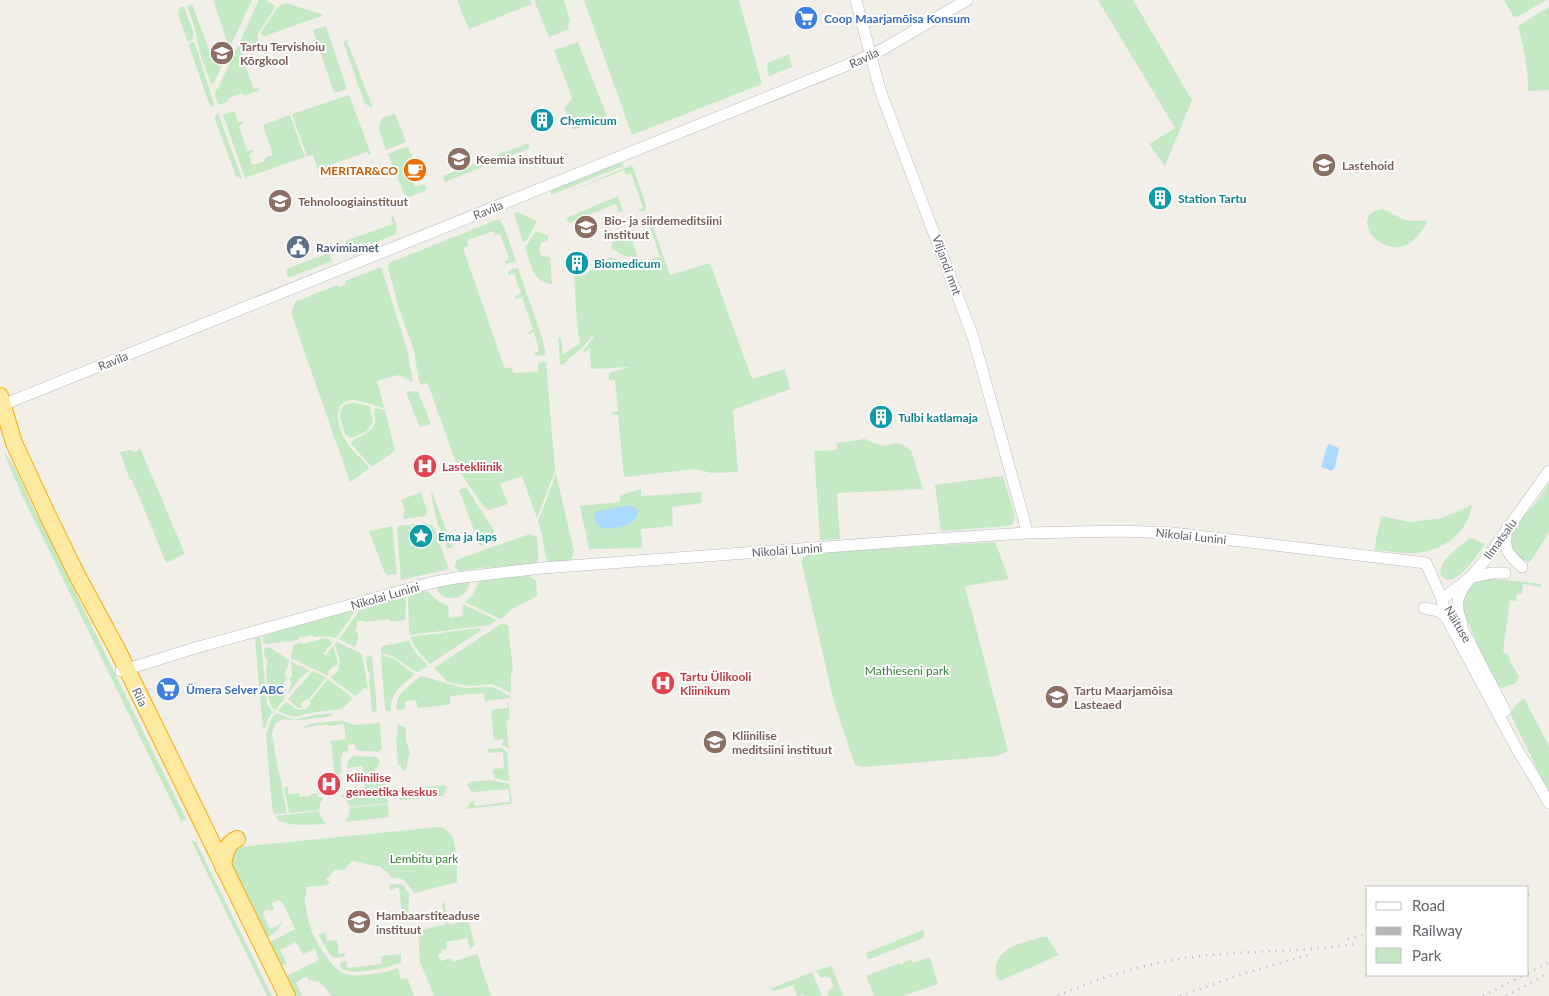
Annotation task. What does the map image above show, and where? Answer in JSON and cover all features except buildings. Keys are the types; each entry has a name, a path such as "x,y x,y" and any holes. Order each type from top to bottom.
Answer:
{"highway":[{"name":"Riia","path":"1,402 14,443 77,575 97,610 152,744 278,996"},
{"name":"Riia","path":"0,425 30,495 123,670 287,996"},
{"path":"223,867 229,846 232,841 237,840"}],"street":[{"name":"Viljandi mnt","path":"856,0 880,90 973,337 1027,533"},
{"name":"Ravila","path":"1,402 711,121 870,55 967,0"},
{"name":"Ilmatsalu","path":"1442,599 1470,578 1549,471"},
{"path":"1507,530 1505,543 1507,550 1512,558 1522,567"},
{"name":"Nikolai Lunini","path":"123,670 384,595 456,578 542,568 1027,533 1121,531 1172,533 1426,563 1442,599"},
{"path":"1467,637 1457,612 1461,590 1470,578 1491,573 1505,573"},
{"name":"Näituse","path":"1442,599 1446,617 1518,751 1549,803"},
{"name":"Näituse","path":"1442,599 1448,605 1467,637 1519,739 1533,774"},
{"path":"1424,608 1439,611 1446,617"}],"green space":[{"path":"213,0 252,0 226,55 224,49 229,47"},
{"path":"259,0 265,0 275,7 257,35 260,46 255,47 253,45 240,49 245,63 251,62 246,67 254,89 258,88 260,90 244,96 243,93 228,98 229,101 219,105 215,96 216,89 218,89"},
{"path":"457,0 530,0 532,4 469,29"},
{"path":"534,0 564,0 570,20 569,29 549,37"},
{"path":"584,0 739,0 762,84 632,135"},
{"path":"1098,0 1133,0 1192,100 1165,166 1149,144 1175,128"},
{"path":"1504,0 1546,0 1517,17 1513,16"},
{"path":"286,3 324,15 265,36 262,35 261,32 278,7"},
{"path":"192,4 214,63 220,61 223,63 214,83 211,84 187,6"},
{"path":"181,7 184,7 193,31 193,38 190,41 187,40 178,15"},
{"path":"1549,7 1549,90 1528,91 1525,58 1518,26"},
{"path":"326,26 347,89 334,93 313,30"},
{"path":"346,39 373,108 364,102 344,44"},
{"path":"193,42 195,43 215,107 210,106 189,46"},
{"path":"578,42 607,116 573,130 564,107 572,98 554,50"},
{"path":"789,54 792,67 769,76 768,63"},
{"path":"349,95 371,154 368,155 367,152 318,169 313,155 307,156 292,114"},
{"path":"234,111 238,122 244,121 239,126 247,151 253,150 249,154 252,165 265,161 265,158 273,155 263,125 290,115 305,157 245,178 223,115"},
{"path":"218,113 242,179 236,176 215,120 215,116"},
{"path":"395,114 406,142 386,150 379,129 381,121 383,117"},
{"path":"528,143 530,148 445,182 443,176"},
{"path":"408,146 415,164 407,167 415,187 425,184 427,190 409,197 404,194 388,154"},
{"path":"622,162 623,166 551,195 551,190"},
{"path":"632,165 646,205 643,212 638,210 643,208 631,173 626,175 624,170 558,196"},
{"path":"618,196 623,211 619,212 616,204 569,223 566,218"},
{"path":"1382,209 1402,219 1411,221 1425,220 1427,222 1410,243 1399,247 1388,246 1379,242 1372,235 1368,227 1368,219 1372,213"},
{"path":"518,212 536,221 527,240 523,242 514,214"},
{"path":"393,216 397,228 396,234 371,244 370,242 364,244 365,246 349,253 345,241 393,224 391,217"},
{"path":"649,217 670,275 710,263 752,379 785,369 790,389 733,410 738,472 712,473 696,469 624,477 618,415 612,415 612,412 618,411 615,380 609,380 609,373 630,367 591,369 590,348 585,352 583,351 593,338 593,335 584,346 562,365 560,364 558,337 561,338 563,355 580,343 574,276 585,275 596,266 604,264 609,257 631,264 660,257 649,224 644,225"},
{"path":"499,219 504,227 516,261 507,264 504,262 509,259 500,234 495,236 493,231 467,240 468,246 463,248 505,369 512,367 513,373 538,372 538,363 546,362 555,471 537,518 522,476 500,484 508,504 489,510 484,507 459,471 428,384 422,385 419,382 414,350 399,309 388,267 389,263"},
{"path":"536,231 548,236 548,240 541,243 539,250 542,256 550,257 552,284 545,283 536,276 525,248"},
{"path":"629,235 631,236 636,257 624,256 611,248 613,242"},
{"path":"329,253 332,261 288,278 286,269"},
{"path":"381,267 407,349 413,382 398,375 377,381 384,408 353,400 346,401 341,405 338,416 340,430 351,448 370,468 350,482 292,312 295,302 337,285 339,287 345,285 345,281"},
{"path":"518,268 542,337 546,355 536,356 534,353 539,351 534,332 528,333 533,329 522,297 516,299 515,296 521,293 514,273 508,275 510,270"},
{"path":"406,392 418,392 431,424 420,427"},
{"path":"356,403 370,407 373,422 367,431 352,438 346,435 340,414 343,406"},
{"path":"375,408 385,410 395,451 372,467 351,444 352,441 373,428"},
{"path":"865,439 882,446 898,443 911,450 923,489 837,493 840,539 820,540 814,451 837,450 837,443"},
{"path":"140,448 185,554 166,563 120,452 130,450 136,452"},
{"path":"3,451 18,475 186,819 181,821 21,493"},
{"path":"556,474 574,551 571,562 551,563 546,559 538,521"},
{"path":"1003,476 1015,516 1013,524 1008,526 941,531 935,485"},
{"path":"1549,483 1549,532 1530,562 1526,561 1517,556 1511,549 1510,536 1513,529"},
{"path":"466,487 493,529 495,541 480,546 459,490"},
{"path":"641,489 641,496 701,492 702,503 672,507 673,526 641,529 642,548 589,549 580,506 619,502 621,495"},
{"path":"421,492 427,511 426,516 404,519 405,511 401,500"},
{"path":"431,492 453,548 447,548 435,515"},
{"path":"1472,505 1466,523 1460,531 1436,549 1412,553 1374,550 1381,516 1410,522 1442,518"},
{"path":"425,523 434,528 449,569 401,580 397,526"},
{"path":"392,526 397,574 387,575 369,531"},
{"path":"530,534 537,538 538,559 536,564 460,571 455,568 458,559"},
{"path":"1470,537 1485,544 1470,564 1457,577 1448,580 1441,576 1442,564"},
{"name":"Mathieseni park","path":"995,542 1009,579 965,586 1008,751 997,756 863,767 855,765 834,702 801,560 809,553"},
{"path":"528,576 536,581 537,596 512,609 501,619 465,602 473,595 482,579"},
{"path":"1488,578 1541,584 1541,587 1523,584 1522,594 1517,594 1516,601 1510,600 1503,652 1509,655 1510,661 1519,677 1516,683 1502,688 1495,683 1461,607 1469,587 1476,582"},
{"path":"470,582 467,590 458,597 446,598 437,589 439,586"},
{"path":"427,591 438,601 448,606 449,618 463,616 462,605 464,605 497,620 490,625 409,635 408,595"},
{"path":"405,596 405,620 391,622 390,619 357,621 357,629 355,629 356,633 358,633 358,640 355,647 339,639 361,608"},
{"path":"357,609 336,638 314,637 312,635 300,637 298,640 263,643 263,636"},
{"path":"501,624 508,625 513,670 511,675 511,693 493,684 469,686 448,682 434,668"},
{"path":"481,629 480,631 430,664 417,650 410,637"},
{"path":"255,638 261,638 267,704 273,712 265,728 263,728 255,640"},
{"path":"325,638 329,639 332,643 323,654 326,655 333,646 338,662 336,666 329,670 328,676 291,658 293,646 299,642 302,644"},
{"path":"409,641 415,652 428,666 418,672 396,658 381,653 383,646"},
{"path":"337,642 362,654 368,689 365,688 355,696 330,677 339,669 340,662 335,644"},
{"path":"266,647 271,648 289,660 285,675 287,680 284,682 285,698 275,710 267,690 267,659 265,659 264,649"},
{"path":"381,655 395,659 415,674 395,694 392,699 391,711 385,709"},
{"path":"372,656 377,710 372,713 370,675 366,657"},
{"path":"291,661 309,671 300,678 288,694 292,682 289,680 292,676"},
{"path":"313,671 325,677 325,679 308,700 306,699 301,704 302,708 298,708 288,699"},
{"path":"421,676 464,688 493,687 510,696 510,698 485,701 484,693 450,696 450,704 418,708 416,700 405,701 405,709 397,710 398,699 401,694"},
{"path":"328,679 353,698 342,709 293,717 278,711 286,702 298,710 306,709 311,704 310,701"},
{"path":"1524,698 1549,746 1549,794 1510,713"},
{"path":"507,702 510,717 506,723 509,748 502,745 503,739 494,740 491,710 508,708"},
{"path":"276,713 294,720 283,719 275,724 272,733 287,813 275,814 273,812 266,735 271,719"},
{"path":"333,713 332,716 294,720"},
{"path":"344,721 355,725 380,723 382,750 378,752 357,750 354,744 348,745 348,751 343,752 341,759 342,772 339,773 339,776 335,776 331,741 346,739 344,724 329,726 328,724 302,728 309,724"},
{"path":"397,724 406,728 406,740 410,753 406,770 402,771 401,765 398,765"},
{"path":"502,748 507,752 508,781 494,778 493,769 504,768 503,752 488,753 488,749"},
{"path":"353,756 376,757 379,759 372,777 377,780 369,789 365,790 362,766 347,768 348,760"},
{"path":"379,780 386,782 388,803 350,807 346,799 339,795 367,791"},
{"path":"490,780 509,784 511,804 466,809 472,801 474,801 475,806 510,802 509,789 472,792 467,785 470,782"},
{"path":"443,785 447,787 443,796 400,800 399,796 401,795 424,787"},
{"path":"288,787 288,794 299,793 300,797 311,796 311,794 328,793 317,794 318,797 324,797 319,810 289,813 284,788"},
{"path":"388,804 389,817 345,822 350,808"},
{"path":"319,811 326,824 284,823 275,816"},
{"name":"Lembitu park","path":"439,827 448,831 455,845 457,882 415,893 406,882 401,879 391,878 379,866 352,861 344,870 334,870 326,880 330,882 328,885 306,887 305,902 312,930 319,945 335,967 340,972 350,975 379,973 398,968 401,979 407,978 414,996 331,996 325,987 317,981 313,982 312,979 309,981 308,977 304,977 296,983 302,996 297,996 287,976 319,960 315,949 303,954 296,942 280,950 287,964 281,965 270,942 295,929 284,905 279,900 272,903 274,909 263,911 270,929 281,924 280,922 283,921 279,928 268,938 230,864 234,852 240,847"},
{"path":"191,840 196,842 272,996 267,996"},
{"path":"389,885 403,885 409,894 408,920 403,923 399,887 390,890"},
{"path":"444,900 449,925 468,920 475,945 470,949 467,938 446,942 447,949 441,950 442,953 438,954 440,961 451,958 452,962 477,954 491,996 434,996 420,962 418,927 414,926 418,924 421,930 446,924 442,904"},
{"path":"923,930 923,938 870,959 867,958 866,953"},
{"path":"326,933 327,941 337,940 339,954 345,953 345,956 335,958 331,956 319,936 319,934"},
{"path":"1047,937 1059,955 1000,981 996,977 996,967 1003,953 1017,945"},
{"path":"401,954 401,962 379,969 352,971 340,967 341,962 346,961 347,968 382,964 381,956"},
{"path":"930,957 938,984 903,996 874,996 866,976 900,963 901,965 904,964 903,962 911,959 913,963"},
{"path":"833,965 832,967 843,996 827,996 829,995 828,990 834,987 830,977 821,978 816,971"},
{"path":"812,972 822,996 797,996 793,985 774,991 770,989"}],"water":[{"path":"1329,444 1339,448 1335,467 1332,471 1321,467"},
{"path":"632,506 638,510 635,520 624,526 610,529 600,527 597,524 594,517 596,512"}],"railway":[{"path":"1529,894 1534,892"},
{"path":"1348,939 1366,934"},
{"path":"1058,996 1113,975 1173,960 1230,953 1322,948 1359,943"},
{"path":"1180,996 1242,974 1312,954"},
{"path":"1529,972 1549,962"},
{"path":"1506,996 1549,973"},
{"path":"1483,996 1522,976"}],"place":[{"name":"Coop Maarjamõisa Konsum","path":"806,18"},
{"name":"Tartu Tervishoiu Kõrgkool","path":"222,53"},
{"name":"Chemicum","path":"542,120"},
{"name":"Keemia instituut","path":"459,159"},
{"name":"Lastehoid","path":"1324,165"},
{"name":"MERITAR&CO","path":"415,170"},
{"name":"Station Tartu","path":"1160,198"},
{"name":"Tehnoloogiainstituut","path":"280,201"},
{"name":"Bio- ja siirdemeditsiini instituut","path":"586,227"},
{"name":"Ravimiamet","path":"298,247"},
{"name":"Biomedicum","path":"577,263"},
{"name":"Tulbi katlamaja","path":"881,417"},
{"name":"Lastekliinik","path":"425,466"},
{"name":"Ema ja laps","path":"421,536"},
{"name":"Tartu Ülikooli Kliinikum","path":"663,683"},
{"name":"Ümera Selver ABC","path":"168,689"},
{"name":"Tartu Maarjamõisa Lasteaed","path":"1057,697"},
{"name":"Kliinilise meditsiini instituut","path":"715,742"},
{"name":"Kliinilise geneetika keskus","path":"329,784"},
{"name":"Hambaarstiteaduse instituut","path":"359,922"}]}
